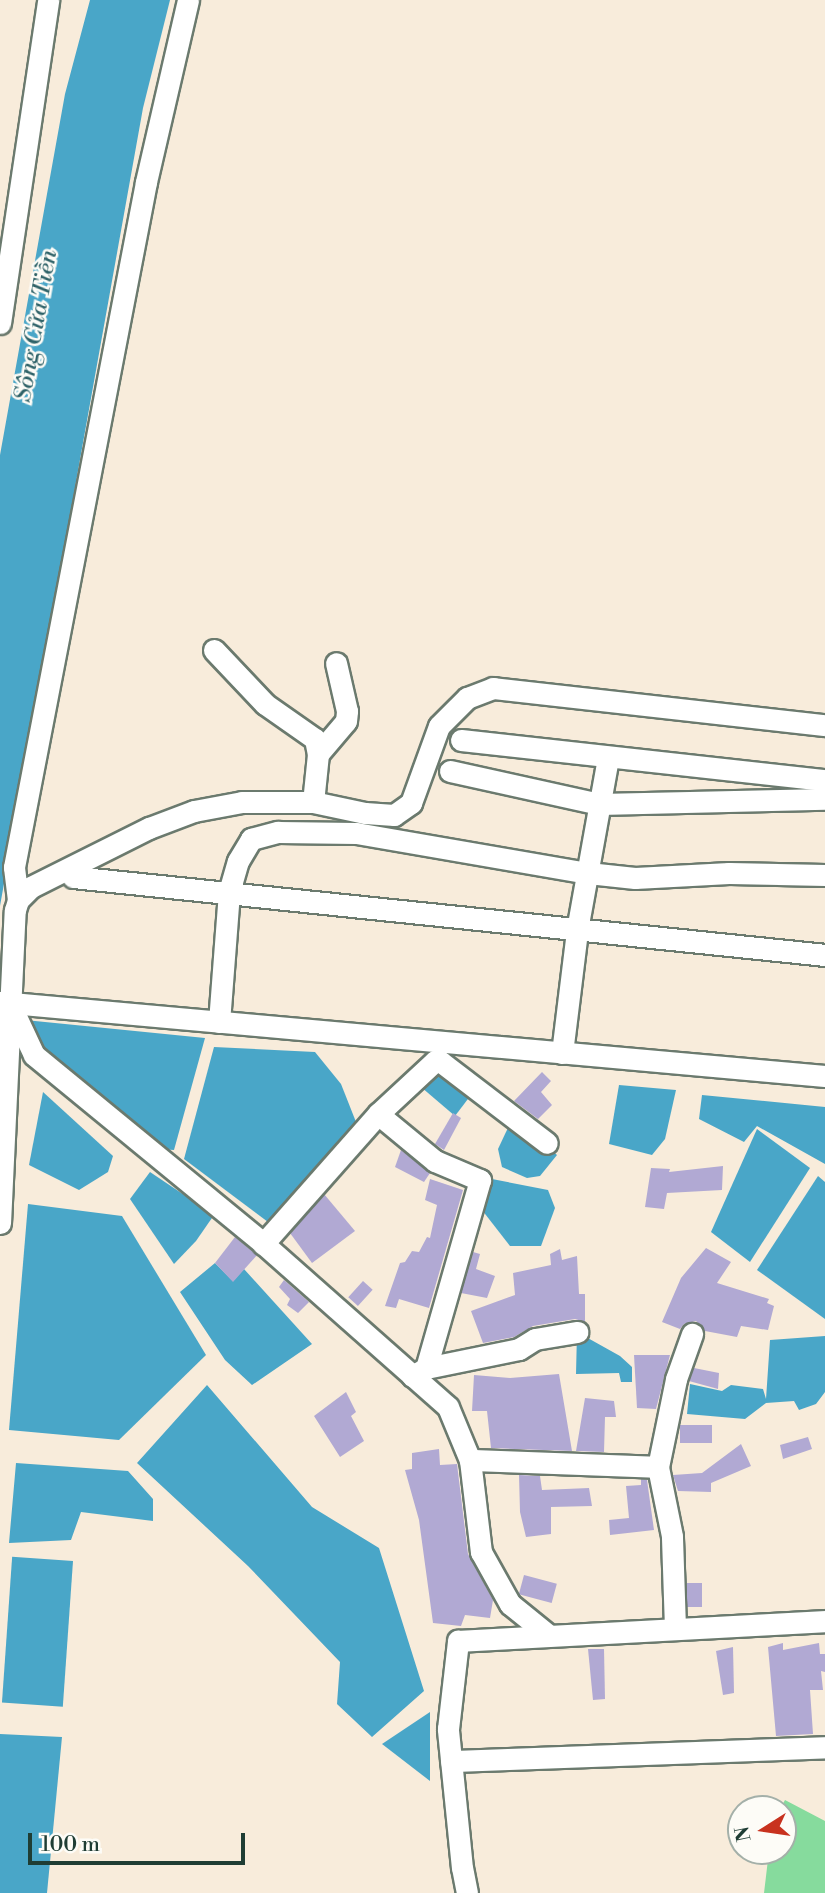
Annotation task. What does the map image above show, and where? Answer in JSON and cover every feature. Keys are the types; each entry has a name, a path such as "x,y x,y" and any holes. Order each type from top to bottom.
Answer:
{"street":[{"path":"0,323 5,264 48,0"},
{"path":"0,1223 5,1003 18,900 14,867 146,181 188,0"},
{"path":"214,650 265,704 313,735 318,754 313,802"},
{"path":"318,754 346,721 347,710 336,663"},
{"path":"18,900 31,887 171,819 253,800 313,802 365,813 394,815 411,803 439,726 467,698 493,688 825,725"},
{"path":"461,740 825,780"},
{"path":"562,1052 577,930 608,757"},
{"path":"450,771 599,804 825,799"},
{"path":"219,1022 229,892 237,860 251,839 278,832 356,833 588,873 635,878 729,873 825,875"},
{"path":"73,877 825,956"},
{"path":"5,1003 825,1076"},
{"path":"5,1003 34,1055 419,1372 448,1407 470,1460 481,1552 510,1604 547,1634"},
{"path":"263,1244 378,1114 438,1061 547,1143"},
{"path":"378,1114 435,1161 480,1180 419,1372"},
{"path":"419,1372 519,1349 535,1339 578,1332"},
{"path":"675,1628 672,1536 658,1467 676,1379 692,1335"},
{"path":"470,1460 658,1467"},
{"path":"467,1893 448,1729 458,1641 547,1634 825,1621"},
{"path":"452,1761 825,1747"}],"green space":[{"path":"797,1806 825,1821 825,1893 764,1893 767,1865 797,1865"}],"water":[{"name":"Sông Cửa Tiền","path":"90,0 170,0 143,108 0,906 0,455 65,94"},
{"path":"25,1020 205,1038 174,1150 160,1149 38,1051"},
{"path":"214,1047 315,1052 341,1084 358,1127 268,1222 184,1159"},
{"path":"440,1069 474,1091 455,1116 421,1087"},
{"path":"619,1085 676,1090 665,1139 652,1155 609,1144"},
{"path":"43,1092 113,1156 108,1172 79,1190 29,1165"},
{"path":"702,1095 825,1107 825,1164 757,1126 744,1142 699,1119"},
{"path":"513,1117 557,1155 540,1176 527,1178 502,1167 498,1149"},
{"path":"757,1129 810,1168 750,1262 711,1232"},
{"path":"150,1172 214,1215 196,1241 174,1264 130,1199"},
{"path":"818,1176 825,1182 825,1319 757,1270"},
{"path":"492,1179 548,1190 555,1208 541,1246 510,1246 482,1210"},
{"path":"28,1204 122,1216 206,1355 119,1440 9,1430"},
{"path":"215,1263 233,1281 244,1269 312,1344 252,1385 225,1360 180,1292"},
{"path":"577,1332 620,1356 632,1367 632,1382 621,1382 619,1373 576,1374"},
{"path":"825,1336 825,1392 816,1404 799,1410 794,1401 766,1403 745,1419 687,1414 690,1384 722,1391 731,1385 763,1389 766,1399 770,1340"},
{"path":"207,1385 312,1507 379,1548 424,1691 372,1737 337,1704 340,1662 248,1566 137,1463"},
{"path":"16,1463 128,1471 153,1499 153,1521 81,1512 71,1540 9,1543"},
{"path":"12,1557 73,1561 63,1707 2,1702"},
{"path":"430,1712 430,1781 382,1744"},
{"path":"0,1734 62,1737 47,1893 0,1893"}],"building":[{"path":"542,1072 551,1081 541,1092 552,1105 538,1119 514,1101"},
{"path":"453,1113 461,1118 444,1150 435,1144"},
{"path":"401,1150 430,1173 424,1182 395,1167"},
{"path":"723,1166 722,1190 667,1193 664,1209 645,1207 651,1168 670,1169 669,1172"},
{"path":"430,1179 463,1190 429,1308 399,1299 396,1308 385,1306 400,1263 405,1262 412,1251 419,1252 427,1237 430,1238 437,1205 425,1200"},
{"path":"324,1194 355,1231 312,1263 290,1233"},
{"path":"235,1237 257,1255 233,1282 215,1263"},
{"path":"706,1248 731,1262 717,1283 769,1299 767,1303 774,1306 768,1330 741,1326 737,1337 705,1331 696,1321 684,1324 680,1329 662,1322 681,1278"},
{"path":"560,1249 562,1260 577,1256 579,1294 585,1294 585,1322 575,1319 533,1326 514,1337 483,1343 471,1311 515,1295 513,1273 551,1265 550,1254"},
{"path":"473,1252 480,1254 476,1269 495,1276 487,1298 461,1293"},
{"path":"284,1280 309,1302 298,1313 287,1305 290,1299 279,1287"},
{"path":"363,1281 373,1290 358,1306 348,1297"},
{"path":"634,1355 670,1355 656,1409 637,1408"},
{"path":"694,1368 719,1373 718,1389 689,1381"},
{"path":"559,1374 572,1451 491,1448 487,1411 472,1411 474,1375 510,1378"},
{"path":"346,1392 356,1412 351,1416 364,1441 340,1457 314,1416"},
{"path":"585,1398 614,1401 616,1417 605,1417 604,1452 576,1451"},
{"path":"680,1425 712,1425 712,1443 680,1443"},
{"path":"808,1437 812,1449 783,1459 780,1445"},
{"path":"741,1444 751,1466 711,1483 711,1492 678,1491 673,1475 702,1473"},
{"path":"439,1449 440,1465 457,1464 468,1554 493,1600 490,1618 465,1615 461,1626 433,1623 419,1520 405,1470 412,1469 412,1453"},
{"path":"519,1475 540,1476 542,1490 589,1488 592,1506 551,1507 551,1534 526,1537 520,1512"},
{"path":"641,1479 647,1480 654,1530 610,1535 609,1520 629,1518 626,1486 641,1485"},
{"path":"524,1575 557,1584 552,1603 519,1594"},
{"path":"687,1583 702,1583 702,1607 687,1607"},
{"path":"783,1643 783,1650 819,1643 820,1654 825,1654 825,1672 821,1671 823,1690 810,1690 813,1734 776,1736 768,1647"},
{"path":"733,1647 734,1693 723,1695 716,1651"},
{"path":"588,1649 604,1649 605,1699 593,1700"}]}
